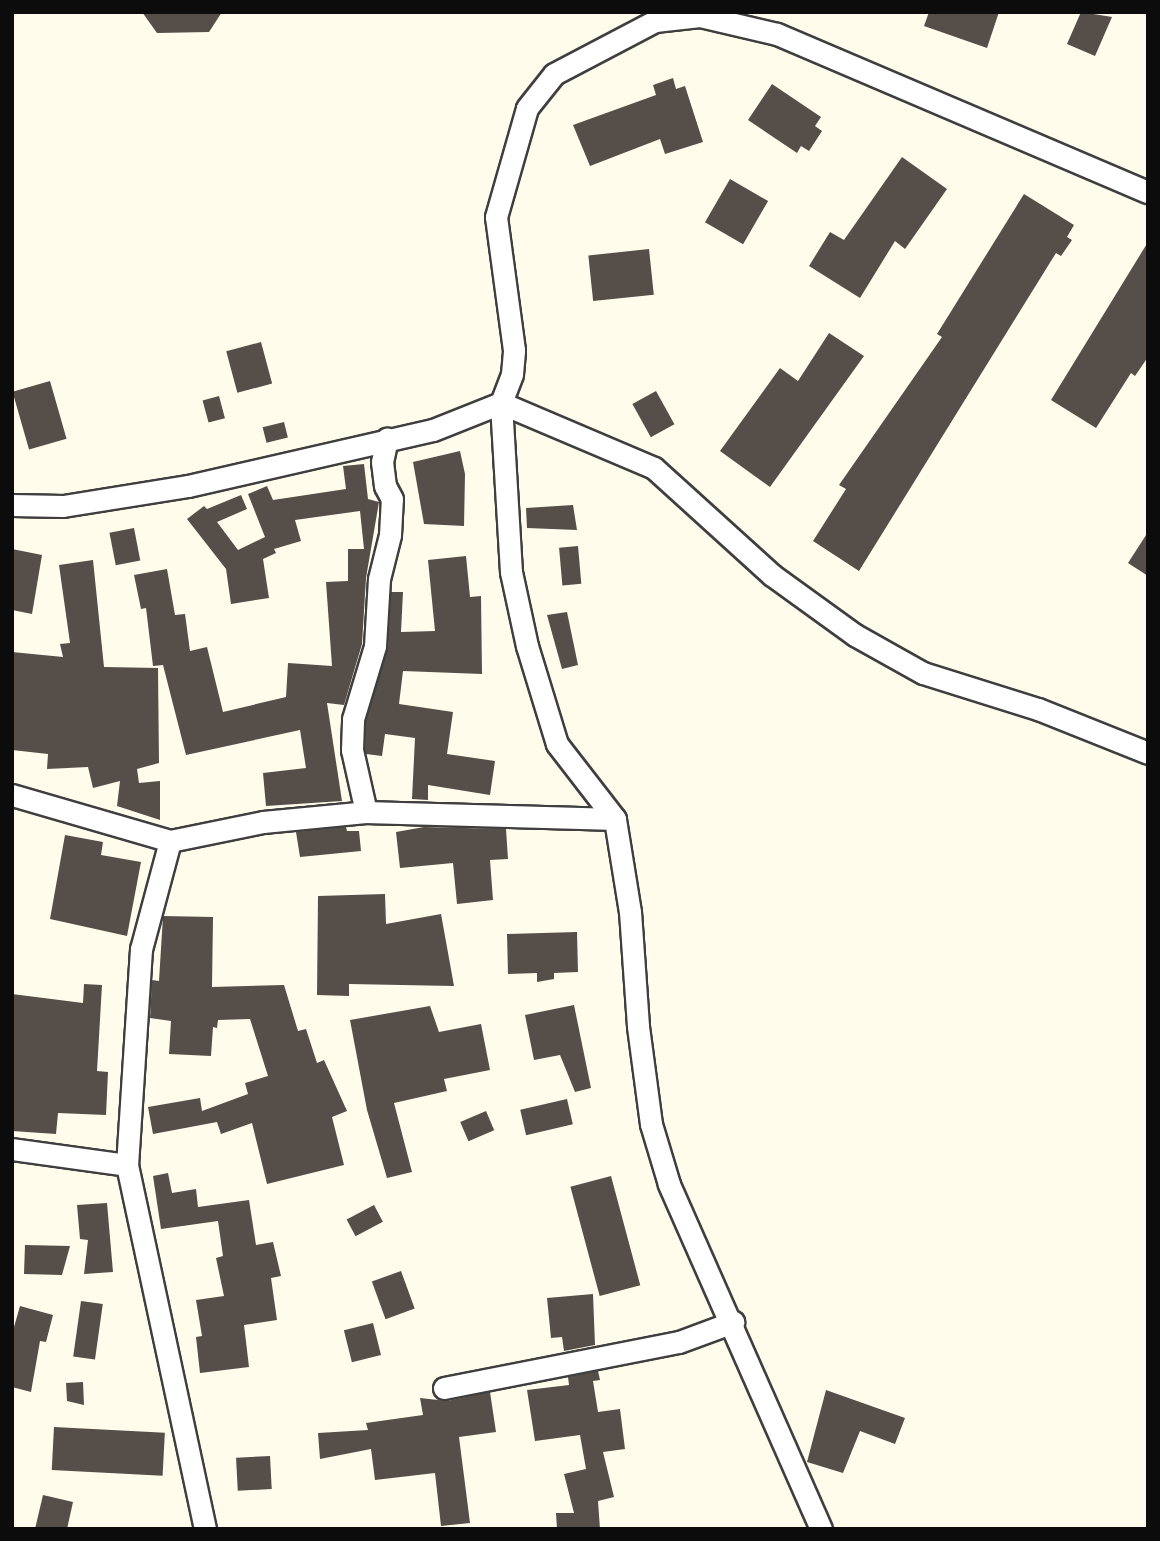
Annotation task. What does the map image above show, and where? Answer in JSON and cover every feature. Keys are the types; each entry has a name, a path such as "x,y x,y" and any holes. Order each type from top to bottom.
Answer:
{"street":[{"path":"821,1529 733,1322 670,1184 651,1124 638,1026 630,912 615,819 557,744 527,646 511,572 501,403 512,374 514,350 496,217 527,108 554,74 655,21 700,16 777,34 1148,192"},
{"path":"12,505 63,506 188,486 433,430 501,403 654,468 772,575 855,635 923,673 1038,709 1148,753"},
{"path":"366,812 352,750 353,719 374,646 379,579 390,535 392,499 385,486 382,462 387,439"},
{"path":"12,795 170,841 263,822 366,812 615,819"},
{"path":"170,841 141,948 127,1165 205,1529"},
{"path":"12,1149 127,1165"},
{"path":"444,1388 679,1342 733,1322"}],"building":[{"path":"142,12 222,12 209,32 157,33"},
{"path":"929,12 999,12 987,48 924,26"},
{"path":"1081,12 1112,17 1095,56 1067,44"},
{"path":"673,78 676,89 685,86 703,142 665,154 660,139 590,166 573,125 656,95 653,85"},
{"path":"772,84 821,117 815,126 822,131 809,151 801,146 797,153 748,120"},
{"path":"902,157 947,189 905,249 895,241 860,298 809,266 830,232 844,240"},
{"path":"730,179 768,201 743,244 705,222"},
{"path":"1024,194 1074,225 1067,237 1072,240 1061,256 1056,253 859,571 813,541 846,489 839,485 942,337 937,334"},
{"path":"1148,242 1148,357 1135,376 1131,373 1096,428 1051,400"},
{"path":"649,249 654,295 593,301 588,255"},
{"path":"829,333 864,356 770,487 720,451 780,368 798,381"},
{"path":"261,342 272,384 237,393 226,351"},
{"path":"50,381 67,439 29,449 13,392"},
{"path":"656,391 674,424 651,437 632,404"},
{"path":"219,396 225,418 209,423 203,400"},
{"path":"284,422 288,438 267,443 263,427"},
{"path":"460,451 465,474 464,526 424,524 413,462"},
{"path":"364,464 368,499 379,502 366,578 362,644 344,705 327,703 342,801 266,806 263,773 306,768 300,730 186,755 163,665 153,666 146,608 141,609 134,575 167,569 175,615 185,614 190,651 207,647 223,712 286,697 288,663 332,666 326,582 348,581 348,549 364,549 360,511 295,520 301,541 274,549 276,553 263,559 269,598 231,604 226,569 187,519 204,506 207,509 241,495 247,509 217,522 238,550 265,537 248,494 267,486 273,500 346,489 343,466"},
{"path":"573,505 577,530 527,528 526,508"},
{"path":"134,528 140,560 116,565 109,533"},
{"path":"1148,532 1148,576 1128,563"},
{"path":"578,546 581,584 562,586 559,548"},
{"path":"12,549 42,555 32,614 12,610"},
{"path":"466,556 470,597 481,596 482,674 403,671 399,704 453,712 447,754 495,761 490,795 428,785 428,800 412,799 415,738 385,734 382,756 366,754 365,749 366,721 388,647 391,592 403,592 401,632 435,631 428,560"},
{"path":"93,560 104,667 158,668 159,763 137,769 139,783 160,781 160,820 117,806 120,781 93,788 88,767 47,769 48,754 12,750 12,652 63,657 60,644 70,643 59,565"},
{"path":"567,612 578,665 562,669 547,615"},
{"path":"346,827 347,831 359,831 361,851 300,857 296,832"},
{"path":"424,827 506,829 508,859 490,860 493,900 457,904 453,863 400,868 396,832"},
{"path":"65,835 103,842 101,855 141,862 127,936 50,919"},
{"path":"385,894 386,924 441,914 454,986 349,984 349,996 317,995 318,896"},
{"path":"163,916 213,917 212,987 284,985 298,1031 306,1029 317,1063 324,1060 347,1111 332,1117 344,1165 267,1184 252,1123 221,1134 217,1122 153,1134 148,1107 200,1098 202,1111 248,1094 245,1083 268,1076 250,1019 218,1020 217,1028 213,1027 211,1056 169,1054 171,1021 150,1018 152,980 159,981"},
{"path":"577,932 578,972 554,973 554,979 537,982 537,973 508,974 507,934"},
{"path":"84,984 102,985 97,1071 108,1072 106,1115 58,1113 56,1134 12,1131 12,994 83,1003"},
{"path":"574,1005 591,1088 575,1092 560,1055 534,1060 525,1015"},
{"path":"430,1006 439,1032 481,1024 490,1070 444,1079 447,1091 394,1103 412,1172 387,1178 367,1110 350,1020"},
{"path":"567,1099 573,1124 526,1135 520,1110"},
{"path":"486,1111 494,1130 468,1141 460,1122"},
{"path":"168,1173 172,1193 196,1189 198,1207 249,1200 256,1245 273,1242 281,1276 271,1278 277,1320 244,1325 249,1367 200,1373 196,1337 202,1336 196,1300 224,1296 216,1258 223,1256 218,1221 161,1229 153,1176"},
{"path":"611,1176 640,1285 600,1296 570,1187"},
{"path":"107,1203 113,1272 84,1274 88,1240 80,1239 77,1205"},
{"path":"374,1205 383,1222 356,1236 347,1220"},
{"path":"25,1245 70,1246 62,1275 24,1274"},
{"path":"401,1271 415,1309 386,1319 372,1282"},
{"path":"593,1294 595,1345 564,1351 562,1337 551,1338 547,1298"},
{"path":"81,1301 103,1304 95,1360 73,1356"},
{"path":"20,1306 53,1315 46,1342 40,1341 31,1392 12,1387 12,1334"},
{"path":"373,1323 381,1355 352,1362 344,1330"},
{"path":"598,1371 600,1380 593,1381 598,1412 620,1409 625,1449 603,1452 614,1497 598,1501 600,1529 557,1529 556,1513 574,1513 564,1474 586,1469 580,1435 535,1441 527,1390 569,1385 568,1377"},
{"path":"83,1382 84,1405 67,1401 66,1383"},
{"path":"826,1390 905,1418 895,1444 860,1431 843,1473 807,1462"},
{"path":"490,1392 496,1432 459,1437 470,1523 441,1526 435,1473 375,1480 371,1449 320,1459 318,1433 368,1430 366,1423 423,1415 420,1398 447,1401"},
{"path":"54,1427 165,1433 163,1476 52,1470"},
{"path":"270,1456 272,1489 238,1491 236,1458"},
{"path":"43,1495 73,1502 67,1529 35,1529"}]}
